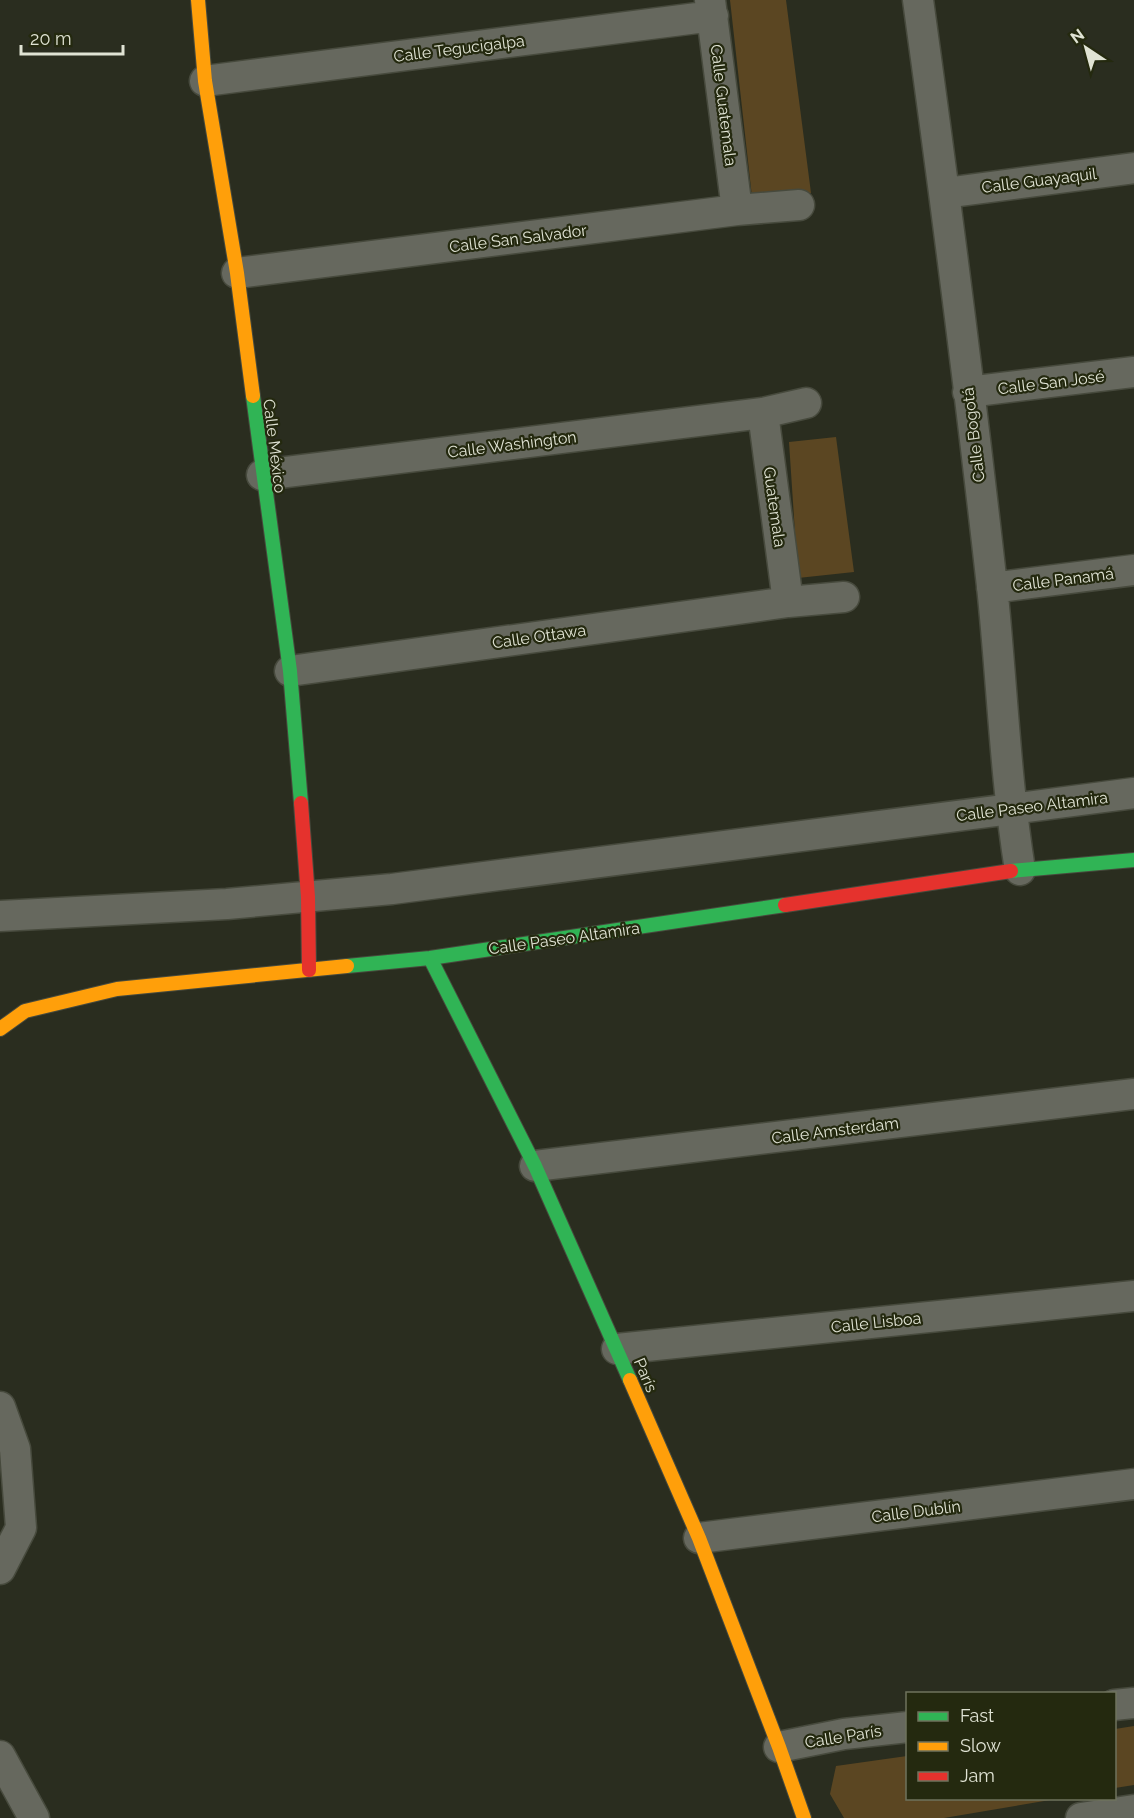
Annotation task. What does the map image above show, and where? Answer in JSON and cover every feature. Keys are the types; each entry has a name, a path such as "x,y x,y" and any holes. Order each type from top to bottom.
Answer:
{"street":[{"name":"Calle México","path":"198,0 205,81 237,273 262,475 290,671 308,897 309,970"},
{"name":"Calle Bogotá","path":"918,0 945,193 992,588 1010,809 1020,870"},
{"name":"Calle Tegucigalpa","path":"205,81 712,8"},
{"name":"Calle Guatemala","path":"712,8 737,210"},
{"name":"Calle Guayaquil","path":"945,193 1134,168"},
{"name":"Calle San Salvador","path":"237,273 737,210 799,205"},
{"name":"Calle San José","path":"968,392 1134,372"},
{"name":"Calle Washington","path":"262,475 763,413 806,403"},
{"name":"Guatemala","path":"763,413 788,602"},
{"name":"Calle Panamá","path":"992,588 1134,570"},
{"name":"Calle Ottawa","path":"290,671 788,602 844,597"},
{"name":"Calle Paseo Altamira","path":"0,916 392,890 1134,793"},
{"name":"Calle Paseo Altamira","path":"0,1029 25,1011 117,989 430,958 1020,870 1134,860"},
{"name":"París","path":"430,958 535,1166 617,1349 699,1538 779,1746 804,1818"},
{"name":"Calle Amsterdam","path":"535,1166 1134,1094"},
{"name":"Calle Lisboa","path":"617,1349 1134,1296"},
{"path":"0,1407 15,1449 21,1528 0,1569"},
{"name":"Calle Dublín","path":"699,1538 1134,1484"},
{"path":"1116,1705 1134,1703"},
{"name":"Calle París","path":"779,1746 844,1734 906,1727"},
{"path":"0,1756 34,1818"},
{"path":"1081,1818 1134,1810"}],"shaded area":[{"path":"730,0 786,0 811,193 752,197"},
{"path":"836,437 854,572 798,578 789,442"},
{"path":"1134,1726 1134,1785 1116,1788 1116,1729"},
{"path":"906,1756 906,1800 1050,1800 944,1818 844,1818 830,1794 836,1766"}],"traffic: fast":[{"path":"253,396 290,671 301,803"},
{"path":"1011,871 1134,860"},
{"path":"347,966 430,958 785,905"},
{"path":"430,958 535,1166 630,1380"}],"traffic: slow":[{"path":"198,0 205,81 237,273 253,396"},
{"path":"0,1029 25,1011 117,989 347,966"},
{"path":"630,1380 699,1538 804,1818"}],"traffic: jam":[{"path":"301,803 308,897 309,970"},
{"path":"785,905 1011,871"}]}
